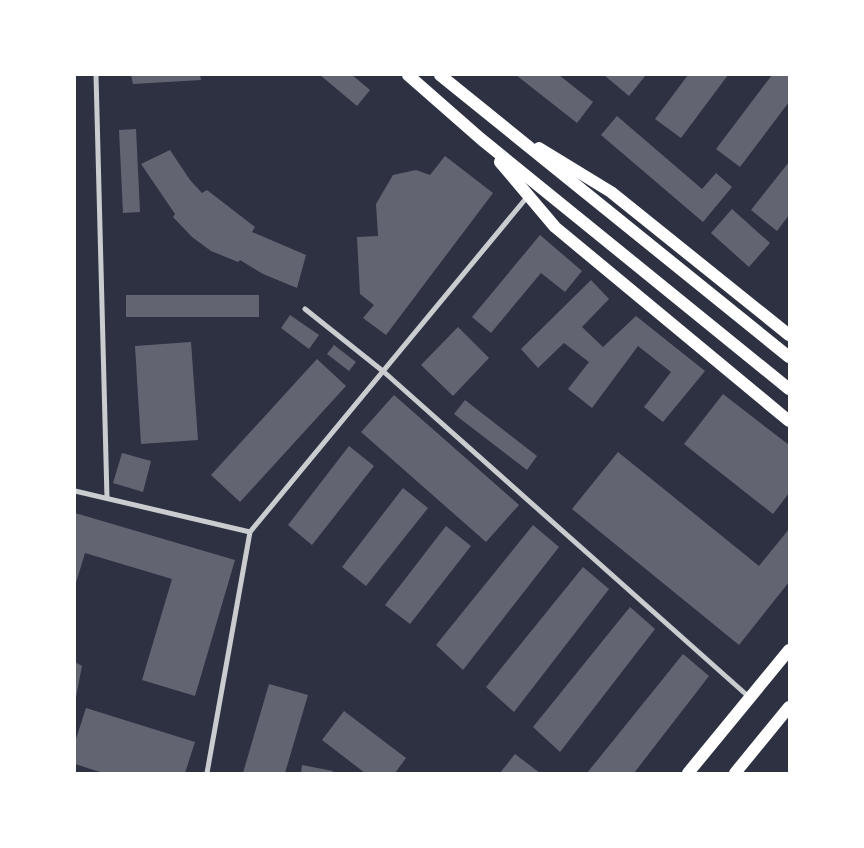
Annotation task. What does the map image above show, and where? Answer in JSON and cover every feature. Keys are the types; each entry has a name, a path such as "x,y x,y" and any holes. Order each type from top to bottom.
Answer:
{"main road":[{"path":"408,75 481,139 789,389"},
{"path":"440,75 788,356"},
{"path":"496,122 611,192 789,334"},
{"path":"481,139 555,228 789,421"},
{"path":"688,773 789,650"},
{"path":"735,773 789,707"}],"street":[{"path":"96,75 107,498"},
{"path":"207,773 250,532 528,196"},
{"path":"305,309 384,372 750,698"},
{"path":"75,491 250,532"}],"building":[{"path":"131,75 200,75 201,80 133,84"},
{"path":"320,75 352,75 370,90 357,106"},
{"path":"516,75 559,75 593,102 577,123"},
{"path":"604,75 646,75 629,96"},
{"path":"688,75 728,75 681,138 655,119"},
{"path":"772,75 789,75 789,102 740,167 716,149"},
{"path":"617,116 702,189 716,173 732,187 703,222 601,135"},
{"path":"136,129 140,212 123,213 119,130"},
{"path":"170,150 190,180 202,193 207,190 255,227 252,232 306,255 297,288 263,274 240,260 238,262 211,251 192,237 173,217 175,214 141,164"},
{"path":"445,156 493,193 386,335 363,318 374,305 360,294 357,237 378,236 376,204 393,175 416,170 430,175"},
{"path":"789,162 789,215 777,231 751,210"},
{"path":"732,209 770,243 749,267 711,233"},
{"path":"540,235 582,271 565,292 541,273 491,333 472,317"},
{"path":"591,280 609,299 582,327 603,347 636,316 705,371 663,422 644,407 671,372 638,346 592,408 568,389 589,362 564,343 538,368 521,349"},
{"path":"126,295 259,295 259,317 126,317"},
{"path":"290,315 319,335 309,349 281,328"},
{"path":"458,327 489,358 453,396 421,365"},
{"path":"191,342 198,440 141,444 135,346"},
{"path":"334,345 356,362 349,371 327,354"},
{"path":"317,359 346,386 240,502 211,475"},
{"path":"723,394 789,445 789,493 773,514 684,444"},
{"path":"394,395 519,505 486,542 361,432"},
{"path":"465,400 537,456 527,470 454,414"},
{"path":"349,446 374,466 312,545 288,525"},
{"path":"618,452 759,566 789,529 789,582 739,645 572,509"},
{"path":"122,453 151,461 143,492 113,483"},
{"path":"403,488 428,508 366,586 342,567"},
{"path":"75,513 235,560 195,696 142,680 172,579 85,553 75,586"},
{"path":"533,525 559,547 463,670 436,645"},
{"path":"446,526 471,546 410,624 385,605"},
{"path":"583,567 609,589 514,712 486,687"},
{"path":"630,607 655,629 560,752 533,727"},
{"path":"683,654 709,676 634,773 587,773"},
{"path":"75,662 82,666 76,697 75,697"},
{"path":"269,684 308,695 285,773 243,773"},
{"path":"86,708 195,742 185,773 103,773 75,764 75,742"},
{"path":"344,711 406,758 395,773 365,773 322,740"},
{"path":"515,754 540,773 500,773"},
{"path":"302,765 333,771 331,773 301,773"}]}
